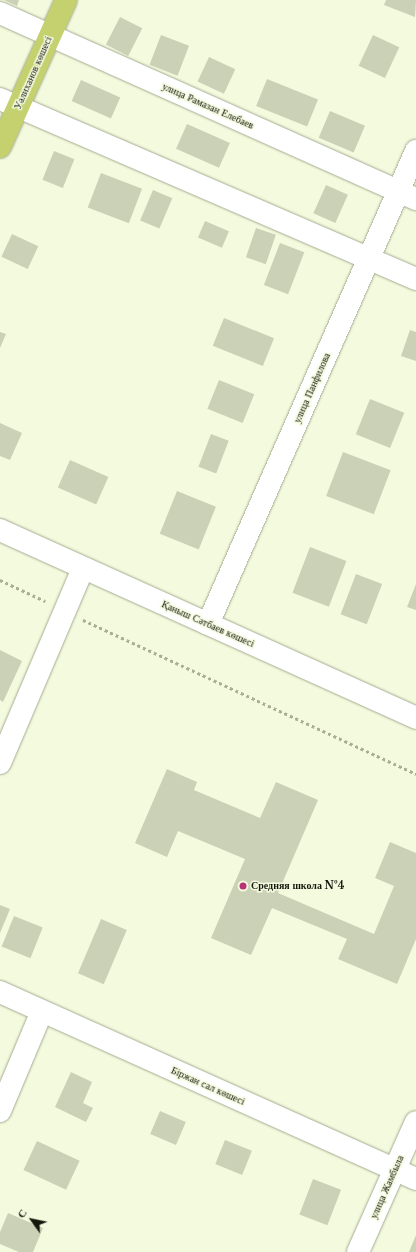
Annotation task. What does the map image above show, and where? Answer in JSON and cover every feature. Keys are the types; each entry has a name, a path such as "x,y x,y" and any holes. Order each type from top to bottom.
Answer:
{"main road":[{"name":"Уәлиханов көшесі","path":"0,147 9,103 50,35 66,0"}],"street":[{"name":"улица Рамазан Елебаев","path":"0,13 407,195"},
{"path":"9,103 416,279"},
{"name":"улица Панфилова","path":"208,624 369,258 407,195 416,151"},
{"name":"Қаныш Сәтбаев көшесі","path":"0,530 416,718"},
{"path":"0,763 83,568"},
{"name":"Біржан сал көшесі","path":"0,992 395,1171 416,1179"},
{"path":"0,1111 42,1011"},
{"name":"улица Жамбыла","path":"358,1252 416,1122"}],"path":[{"path":"0,580 416,774"}],"building":[{"path":"4,0 19,0 17,6"},
{"path":"386,0 416,0 415,17 384,5"},
{"path":"120,17 142,28 128,56 106,45"},
{"path":"161,35 189,46 178,76 150,65"},
{"path":"373,35 399,47 385,78 359,66"},
{"path":"209,57 235,69 224,94 198,81"},
{"path":"267,79 318,100 307,126 256,106"},
{"path":"81,80 120,97 111,119 72,101"},
{"path":"330,111 365,126 354,153 319,138"},
{"path":"187,124 230,143 219,168 176,149"},
{"path":"54,151 74,159 63,188 42,180"},
{"path":"101,173 142,189 129,223 88,208"},
{"path":"326,185 348,195 335,223 313,213"},
{"path":"153,190 172,198 159,229 140,220"},
{"path":"205,221 229,231 222,248 198,238"},
{"path":"256,228 276,235 266,264 246,257"},
{"path":"12,234 38,246 28,269 1,257"},
{"path":"280,243 304,252 288,294 264,285"},
{"path":"224,318 274,338 263,366 213,346"},
{"path":"410,330 416,332 416,361 401,356"},
{"path":"0,332 6,334 0,348"},
{"path":"219,380 254,394 243,423 207,409"},
{"path":"370,399 404,413 390,448 356,434"},
{"path":"0,423 22,433 10,460 0,456"},
{"path":"211,434 229,441 216,473 198,467"},
{"path":"343,452 391,470 374,514 326,496"},
{"path":"70,460 108,477 96,504 58,487"},
{"path":"177,491 216,507 199,549 160,534"},
{"path":"310,547 346,561 329,607 292,593"},
{"path":"356,574 382,584 367,624 341,614"},
{"path":"416,584 416,610 407,607"},
{"path":"0,650 22,661 3,702 0,700"},
{"path":"167,769 197,782 194,790 260,818 276,782 318,800 278,893 374,934 394,886 375,878 390,842 416,853 416,939 397,984 338,959 347,939 272,908 251,955 211,938 245,859 178,831 167,857 135,843"},
{"path":"0,905 10,909 0,933"},
{"path":"14,916 43,928 30,958 2,947"},
{"path":"101,919 127,930 104,984 78,973"},
{"path":"71,1072 92,1082 83,1103 93,1108 86,1122 55,1107"},
{"path":"160,1111 186,1122 176,1145 150,1134"},
{"path":"225,1140 252,1151 242,1175 215,1164"},
{"path":"37,1141 80,1161 66,1190 23,1170"},
{"path":"313,1179 341,1190 327,1225 299,1214"},
{"path":"8,1213 43,1228 33,1252 19,1252 0,1244 0,1232"},
{"path":"416,1235 416,1252 409,1252"}],"place":[{"name":"Средняя школа №4","path":"243,886"}]}
